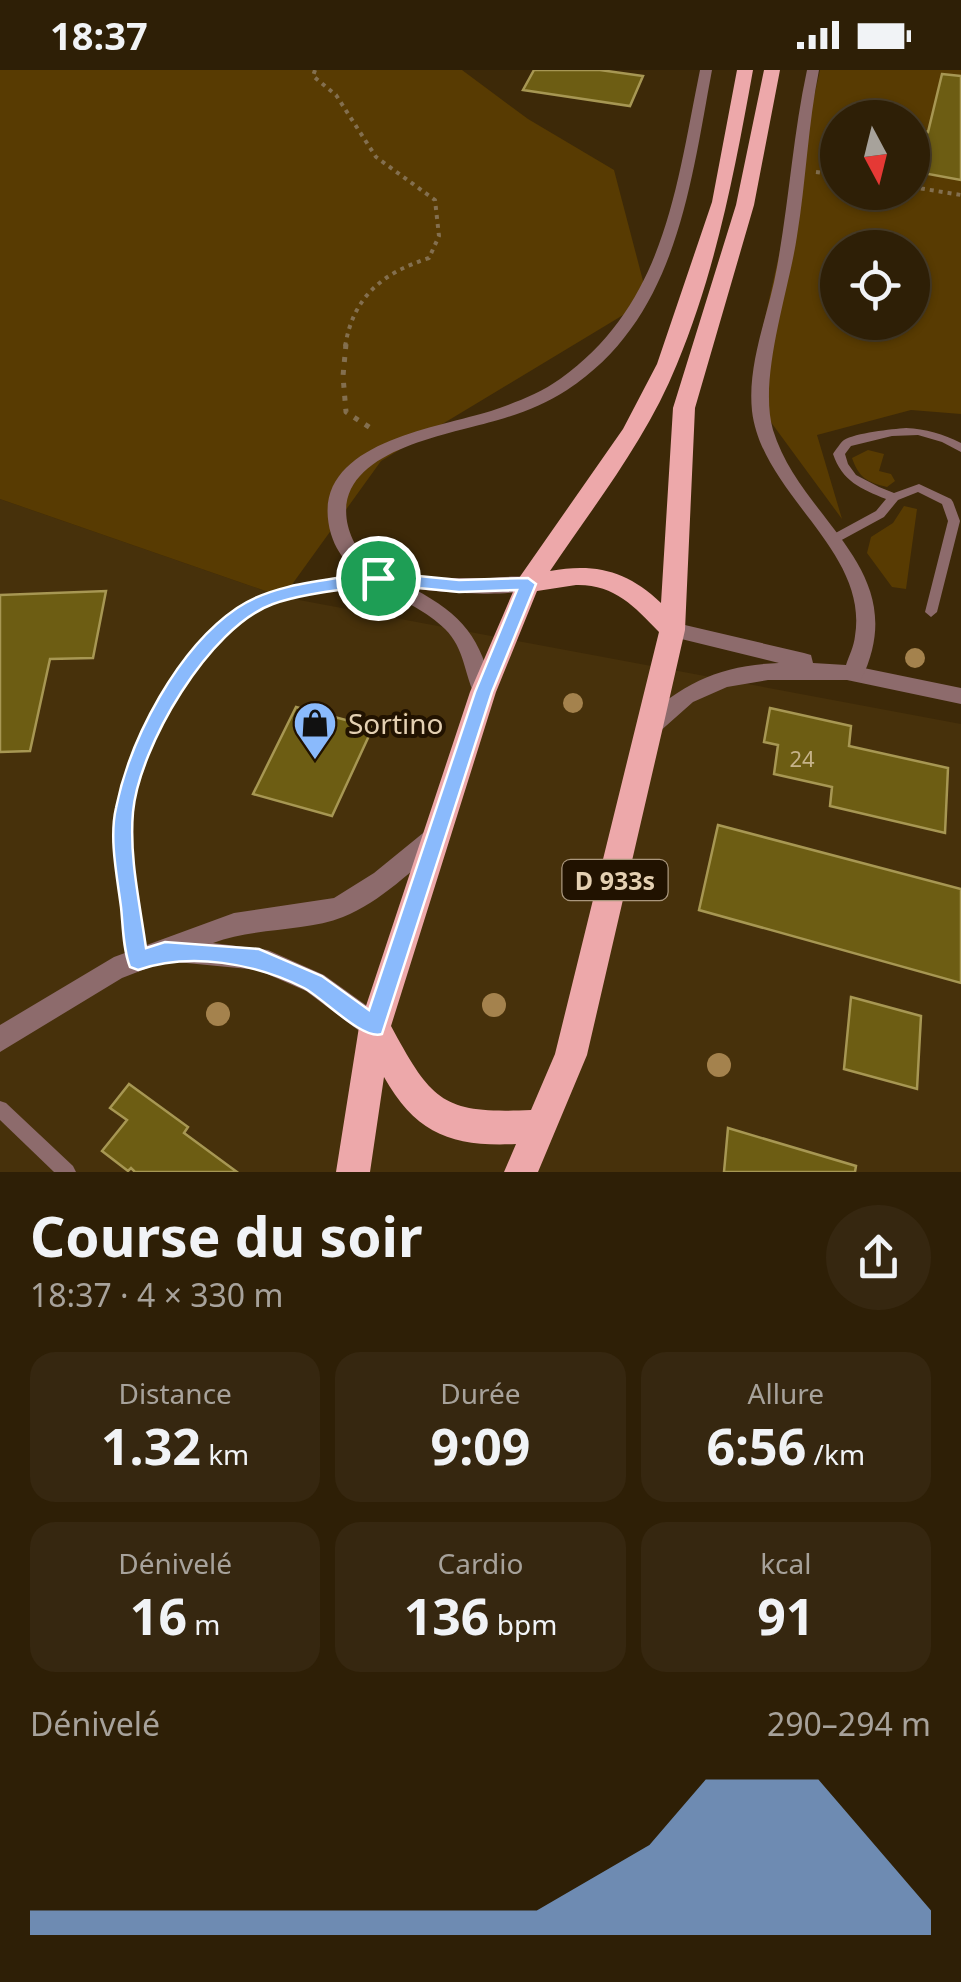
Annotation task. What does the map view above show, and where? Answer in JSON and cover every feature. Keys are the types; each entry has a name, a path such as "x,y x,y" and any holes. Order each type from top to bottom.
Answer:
{"main road":[{"path":"354,1172 374,1026 483,692 528,584 633,431 667,364 721,202 745,70"},
{"name":"D 933s","path":"521,1172 571,1055 589,994 650,727 672,630 684,408 745,205 772,70"},
{"path":"528,584 588,574 617,580 638,593 672,630"},
{"path":"374,1026 416,1102 438,1118 472,1128 541,1126"}],"street":[{"path":"483,692 470,648 446,618 378,578 348,550 337,524 336,500 348,476 376,454 413,438 490,417 542,395 586,369 618,338 644,304 680,207 706,70"},
{"path":"813,70 782,285 760,372 759,400 765,432 778,462 852,564 865,591 869,619 866,647 854,674"},
{"path":"378,578 459,586 528,584"},
{"path":"672,630 961,696"},
{"path":"650,727 685,697 729,678 778,669 854,674"},
{"path":"0,1039 114,969 234,924 338,908 382,881 438,835"},
{"path":"165,951 259,958 315,983 374,1026"}],"lane":[{"path":"894,497 860,485 844,472 839,454 847,442 894,432 934,432 961,448"},
{"path":"834,539 880,514 894,497 919,488 947,502 954,521 930,612"},
{"path":"138,961 125,866 124,810 141,758 170,693 207,641 245,610 270,598 378,578"},
{"path":"0,1109 67,1172"}],"path":[{"path":"315,70 313,76 338,92 377,158 435,200 440,236 429,258 382,277 360,304 342,359 346,412 388,436 376,454"},
{"path":"930,190 961,195"}],"shaded area":[{"path":"0,70 462,70 528,119 614,170 648,300 381,461 283,597 0,499"},
{"path":"820,70 961,70 961,414 911,410 817,435 842,519 759,406 755,363"},
{"path":"868,450 884,454 879,471 891,474 895,481 887,487 865,478 855,465 852,458"},
{"path":"0,499 283,597 961,724 961,1172 0,1172"},
{"path":"904,506 917,509 906,589 892,587 867,553 871,537 893,523"}],"building":[{"path":"534,70 600,70 643,76 630,106 523,90"},
{"path":"942,74 961,76 961,180 930,174 930,124"},
{"path":"106,591 93,658 50,659 30,751 0,752 0,595"},
{"path":"296,707 373,727 332,816 253,794"},
{"path":"770,708 851,726 849,746 948,768 945,833 830,806 832,787 774,774 778,745 764,742"},
{"path":"718,825 961,889 961,983 699,910"},
{"path":"851,997 921,1016 917,1089 844,1069"},
{"path":"129,1084 188,1127 184,1133 237,1172 135,1172 131,1168 128,1171 102,1151 127,1120 110,1108"},
{"path":"728,1128 856,1166 855,1172 724,1172"}],"place":[{"name":"Sortino","path":"315,761"}],"route":[{"path":"378,578 459,586 528,584 483,692 374,1026 315,983 259,958 165,951 138,961 125,866 124,810 141,758 170,693 207,641 245,610 270,598 378,578"}]}
